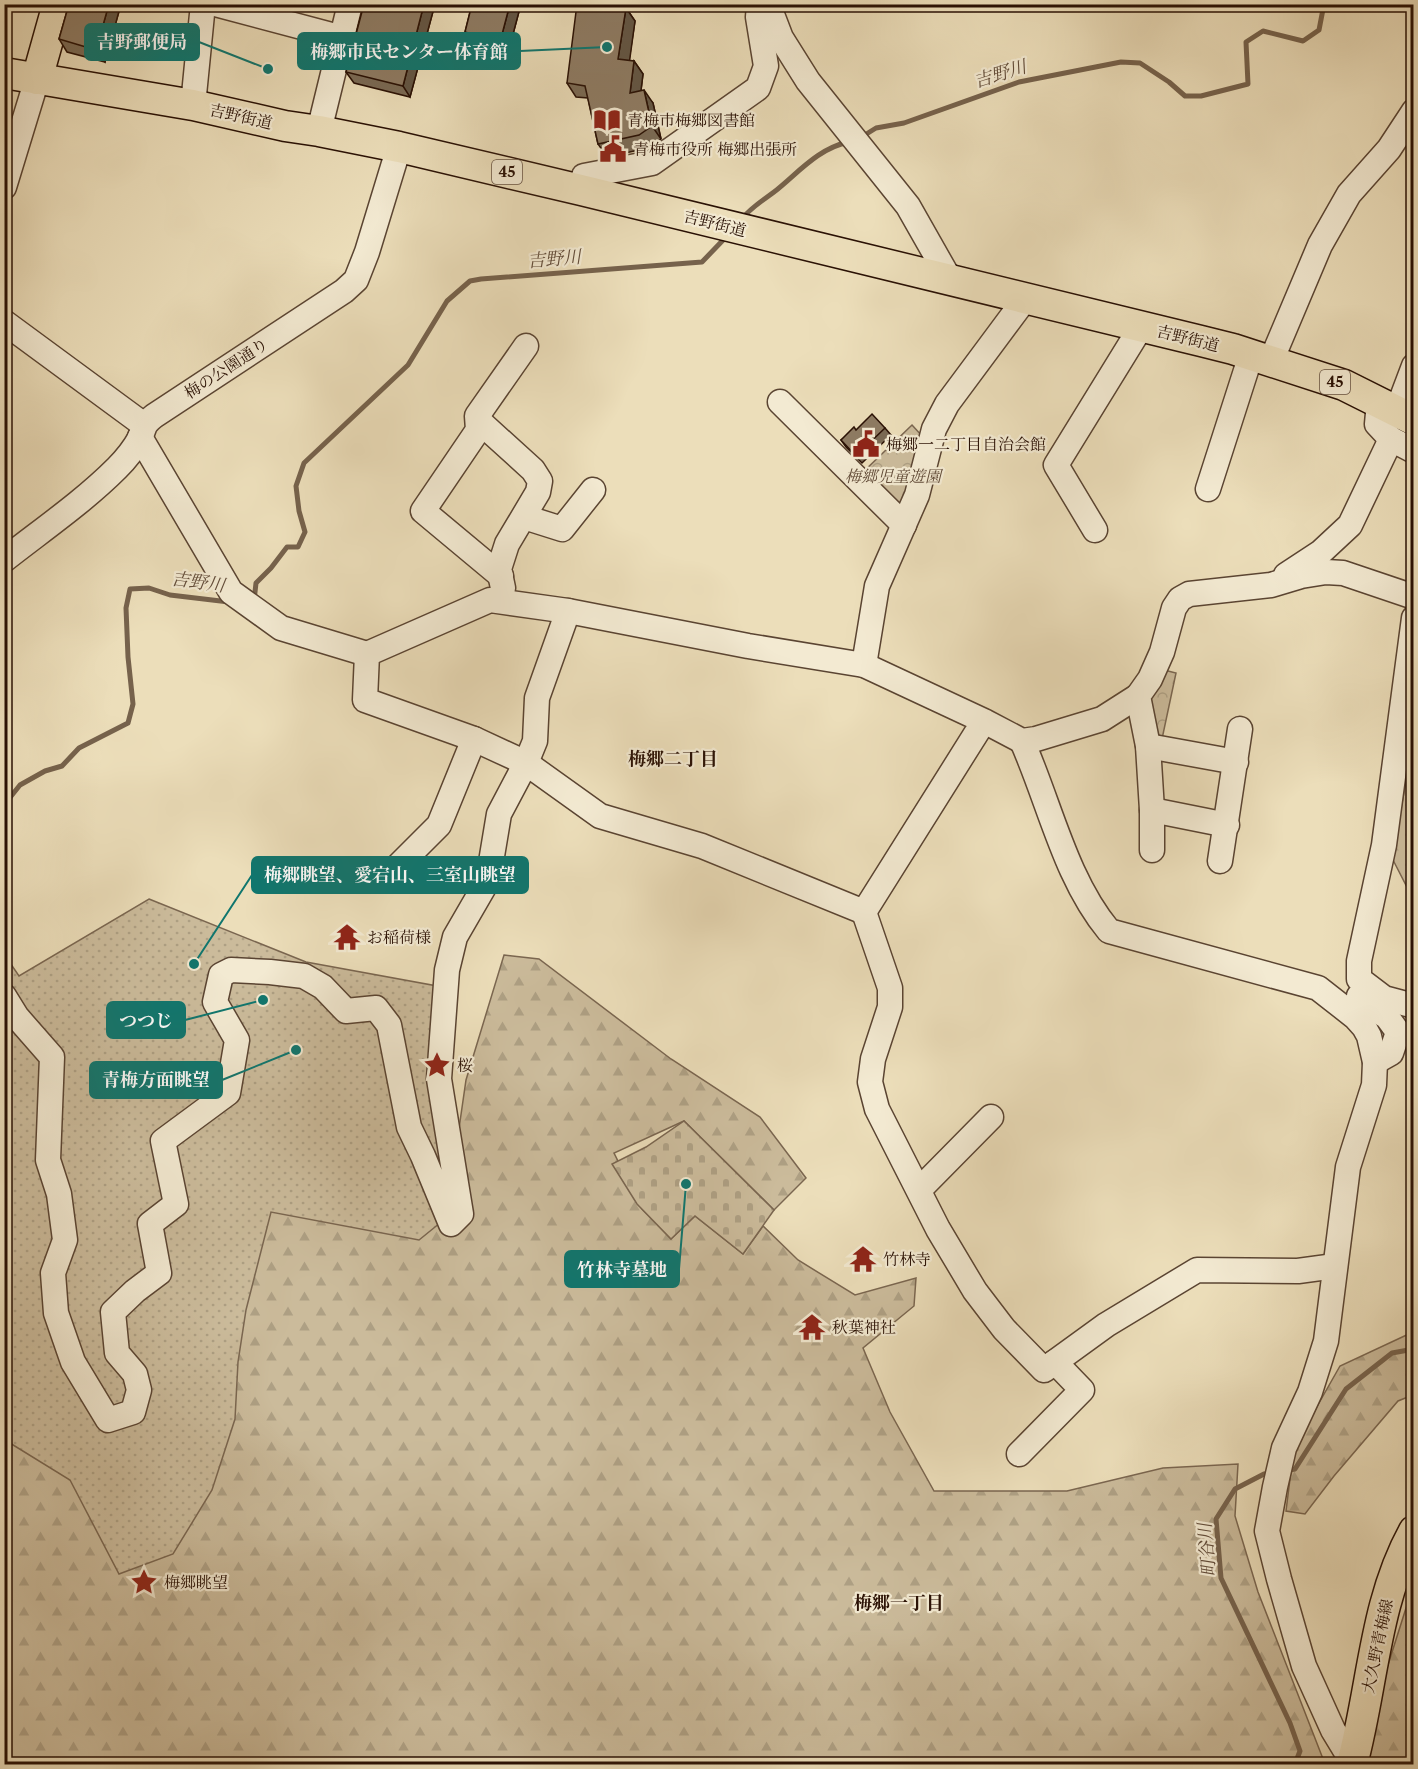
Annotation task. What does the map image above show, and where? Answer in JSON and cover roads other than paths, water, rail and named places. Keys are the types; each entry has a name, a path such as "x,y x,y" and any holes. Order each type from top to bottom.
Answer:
{"main road":[{"path":"37,80 58,4"},
{"name":"吉野街道","path":"4,73 193,105 285,126 399,147 1141,327 1261,358 1344,385 1395,418"},
{"name":"大久野青梅線","path":"1352,1764 1389,1590 1401,1553 1413,1531"}],"street":[{"path":"193,105 203,4"},
{"path":"215,4 343,38"},
{"path":"319,131 350,4"},
{"path":"581,190 584,176 652,163 758,88 766,66 758,17 759,4"},
{"path":"768,4 781,39 808,81 908,206 950,280"},
{"path":"4,187 37,80"},
{"path":"1208,489 1261,358 1320,245 1349,194 1389,149 1413,111"},
{"name":"梅の公園通り","path":"4,560 117,469 132,452 142,431 169,405 344,291 356,280 367,252 399,147"},
{"path":"864,665 877,586 917,495 933,429 947,404 1024,299"},
{"path":"4,322 142,431 231,592 281,628 367,654 490,600 506,602 568,611 748,646 864,665 1022,741 1102,719 1138,696 1150,679 1158,661 1174,608 1180,599 1190,594 1271,585 1301,576 1326,572 1343,573 1413,597"},
{"path":"1095,530 1056,465 1141,327"},
{"path":"501,576 423,511 478,430 477,416 526,346"},
{"path":"1271,585 1321,552 1350,525 1395,418 1413,366"},
{"path":"780,402 904,525"},
{"path":"1395,418 1413,451"},
{"path":"479,422 537,475 540,481 538,492 507,544 499,569 506,602"},
{"path":"524,517 562,529 593,490"},
{"path":"4,996 17,1017 52,1057 48,1160 59,1194 65,1240 53,1273 56,1313 73,1362 108,1420 133,1412 139,1390 135,1374 117,1353 113,1312 159,1273 150,1224 176,1204 163,1141 228,1093 237,1040 215,1002 220,975 231,970 304,976 323,987 346,1011 376,1008 389,1025 409,1127 451,1224 461,1214 439,1079 447,970 455,937 488,880 499,814 526,764 535,741 537,698 568,611"},
{"path":"1375,1062 1391,1053 1398,1032 1388,1017 1365,1004 1356,993 1359,961 1384,845 1413,618"},
{"path":"367,654 365,700 474,739 526,764 600,816 702,846 864,912 890,988 890,1006 873,1059 870,1082 876,1109 975,1291 1004,1329 1044,1370 1106,1325 1197,1270 1298,1271 1335,1266"},
{"path":"1138,696 1148,746 1152,850"},
{"path":"864,912 984,721"},
{"path":"1220,861 1240,729"},
{"path":"398,866 439,825 474,739"},
{"path":"1022,741 1075,877 1096,915 1109,931 1318,988 1355,1017 1369,1036 1375,1062 1374,1085 1348,1167 1326,1341 1310,1392 1284,1448 1268,1531 1279,1580 1304,1666 1333,1730 1352,1764"},
{"path":"1148,746 1236,762"},
{"path":"1152,810 1227,825"},
{"path":"1359,979 1384,998 1413,1006"},
{"path":"919,1191 991,1118"},
{"path":"1019,1454 1082,1390 1055,1362"}],"waterway":[{"name":"吉野川","path":"860,138 876,128 904,123 1019,82 1121,62 1140,63 1169,82 1185,96 1201,96 1248,84 1246,42 1263,31 1303,41 1319,30 1324,4"},
{"name":"吉野川","path":"741,220 752,208 808,162 827,150 849,142"},
{"name":"吉野川","path":"254,601 256,583 287,547 298,547 305,532 299,511 296,486 304,463 408,365 447,301 470,281 702,262 727,236"},
{"name":"吉野川","path":"4,805 20,785 45,771 62,766 79,748 128,723 133,704 126,608 130,589 149,588 170,595 229,602"},
{"name":"町谷川","path":"1284,1471 1295,1469 1346,1389 1392,1353 1414,1349"},
{"name":"町谷川","path":"1272,1473 1264,1474 1235,1489 1216,1519 1221,1578 1290,1723 1300,1751 1295,1764"}],"place":[{"name":"梅郷市民センター体育館","path":"607,47"},
{"name":"吉野郵便局","path":"268,69"},
{"name":"青梅市梅郷図書館","path":"607,120"},
{"name":"青梅市役所 梅郷出張所","path":"613,149"},
{"name":"梅郷一二丁目自治会館","path":"866,444"},
{"name":"お稲荷様","path":"347,937"},
{"name":"梅郷眺望、愛宕山、三室山眺望","path":"194,964"},
{"name":"つつじ","path":"263,1000"},
{"name":"青梅方面眺望","path":"296,1050"},
{"name":"桜","path":"437,1065"},
{"name":"竹林寺墓地","path":"686,1184"},
{"name":"竹林寺","path":"863,1259"},
{"name":"秋葉神社","path":"812,1327"},
{"name":"梅郷眺望","path":"144,1582"}],"district":[{"name":"梅郷二丁目","path":"673,759"},
{"name":"梅郷一丁目","path":"899,1603"}],"park label":[{"name":"梅郷児童遊園","path":"893,476"}]}
